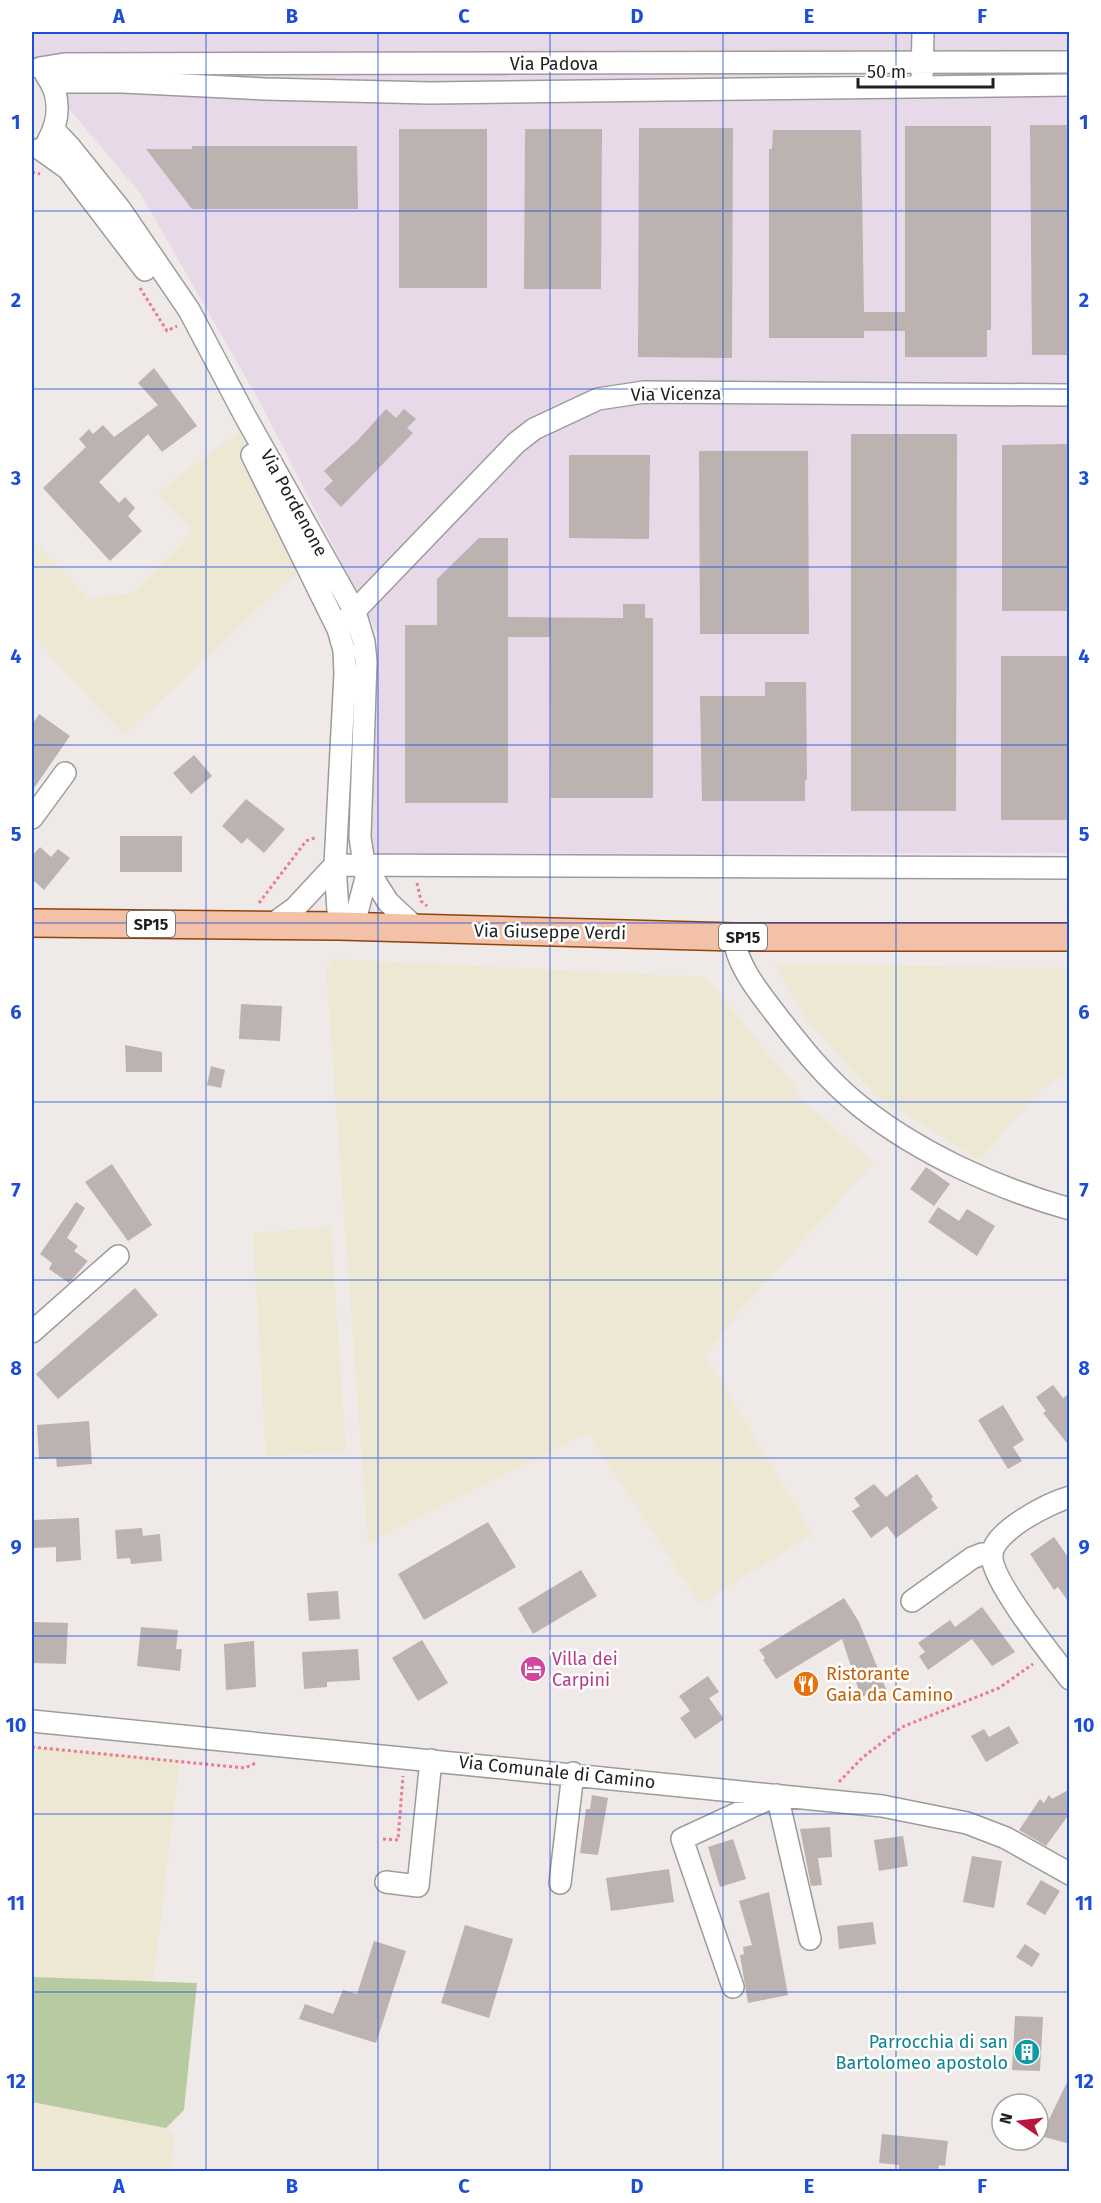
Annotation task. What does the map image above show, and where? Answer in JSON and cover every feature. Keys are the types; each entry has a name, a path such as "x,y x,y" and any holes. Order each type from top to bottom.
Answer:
{"main road":[{"name":"Via Giuseppe Verdi","path":"32,923 417,928 734,937 1070,937"}],"street":[{"path":"922,85 923,32"},
{"name":"Via Padova","path":"36,65 1070,62"},
{"path":"265,64 265,89"},
{"path":"581,64 583,90"},
{"path":"36,65 53,86 57,116 54,130 36,152"},
{"name":"Via Padova","path":"53,86 65,82 123,82 265,89 430,93 922,85 1070,85"},
{"name":"Via Pordenone","path":"54,130 120,209 189,310 338,629 344,650 345,674 335,866 346,927"},
{"name":"Via Pordenone","path":"36,152 68,169 130,249 192,339 355,612 364,642 366,661 360,837 365,866 364,890 346,927"},
{"name":"Via Vicenza","path":"338,629 516,443 559,416 598,399 644,392 1070,395"},
{"path":"32,818 65,773"},
{"path":"270,926 295,908 335,866 1070,868"},
{"path":"365,866 387,902 417,928"},
{"path":"734,937 735,949 748,975 768,1004 809,1057 860,1107 909,1139 961,1168 1003,1186 1070,1209"},
{"path":"32,1332 118,1257"},
{"path":"1070,1497 1053,1502 1014,1527 999,1539 991,1554 993,1568 1003,1586 1070,1678"},
{"path":"912,1601 972,1558 982,1554 991,1554"},
{"name":"Via Comunale di Camino","path":"32,1721 573,1773 922,1812 967,1823 1006,1838 1070,1874"},
{"path":"386,1882 418,1886 431,1760"},
{"path":"560,1883 573,1773"},
{"path":"733,1987 682,1839 777,1795 810,1939"}],"path":[{"path":"251,905 260,902 306,841 321,836 336,837"},
{"path":"835,1801 840,1780 862,1758 902,1727 999,1688 1050,1653"}],"shaded area":[{"path":"32,32 1069,32 1069,853 370,854 378,634 261,404 140,193 32,65"},
{"path":"240,431 306,564 124,735 32,635 32,539 89,598 133,593 178,548 192,530 157,493"},
{"path":"333,959 705,977 795,1086 798,1097 874,1162 738,1313 706,1356 813,1534 700,1604 588,1433 368,1543 326,970"},
{"path":"774,964 1069,968 1069,1073 1042,1089 979,1160 876,1096 806,1019"},
{"path":"331,1227 346,1452 266,1456 253,1233"},
{"path":"32,1747 180,1761 153,1982 32,1977"},
{"path":"32,2102 166,2128 175,2139 171,2171 32,2171"}],"green space":[{"path":"32,1977 197,1983 184,2110 166,2128 32,2102"}],"building":[{"path":"1030,125 1070,125 1070,355 1032,355"},
{"path":"905,126 991,126 991,330 987,330 987,357 905,357 905,331 864,331 864,338 769,338 769,149 772,149 773,130 861,130 864,312 905,312"},
{"path":"639,128 733,128 732,358 638,357"},
{"path":"399,129 487,129 487,288 399,288"},
{"path":"525,129 602,129 601,289 524,289"},
{"path":"192,146 357,146 358,209 192,209 146,149 192,149"},
{"path":"154,368 197,426 162,452 148,434 99,482 119,503 125,497 135,508 128,516 142,531 110,561 43,488 86,447 79,439 89,429 93,434 103,425 114,437 158,405 138,383"},
{"path":"386,409 396,418 404,409 416,419 407,428 413,433 341,507 324,489 333,481 324,471 358,440"},
{"path":"851,434 957,434 956,811 851,811"},
{"path":"1070,444 1070,611 1002,611 1002,445"},
{"path":"699,451 808,451 809,634 700,634"},
{"path":"569,455 650,455 649,539 569,538"},
{"path":"479,538 508,538 508,617 623,618 623,604 645,604 645,618 653,618 653,798 551,798 550,637 508,637 508,803 405,803 405,625 437,625 437,579"},
{"path":"1001,656 1070,656 1070,820 1001,820"},
{"path":"765,682 806,682 807,780 805,780 805,801 702,801 700,696 765,696"},
{"path":"39,714 70,736 32,791 32,725"},
{"path":"194,755 212,776 191,794 173,773"},
{"path":"246,799 285,829 264,853 247,838 242,844 222,826"},
{"path":"120,836 182,836 182,872 120,872"},
{"path":"40,847 51,857 58,849 70,858 44,890 32,879 32,856"},
{"path":"241,1004 282,1006 280,1041 239,1039"},
{"path":"125,1045 162,1052 162,1072 126,1072"},
{"path":"211,1066 225,1070 221,1088 207,1085"},
{"path":"112,1164 152,1225 128,1241 85,1182"},
{"path":"926,1167 950,1184 934,1206 910,1189"},
{"path":"76,1202 85,1208 67,1238 78,1246 74,1251 88,1261 69,1283 49,1269 52,1263 40,1254"},
{"path":"938,1207 959,1221 967,1209 995,1226 977,1256 928,1222"},
{"path":"135,1288 158,1315 58,1399 36,1374"},
{"path":"1053,1385 1063,1398 1070,1393 1070,1447 1043,1413 1046,1411 1036,1397"},
{"path":"1003,1405 1024,1440 1013,1447 1022,1461 1008,1469 978,1420"},
{"path":"89,1421 92,1464 57,1467 56,1458 39,1459 37,1425"},
{"path":"917,1474 938,1508 896,1538 887,1526 871,1538 852,1511 860,1506 854,1498 874,1484 886,1497"},
{"path":"79,1518 81,1560 56,1562 56,1547 32,1548 32,1520"},
{"path":"488,1522 516,1567 424,1620 398,1574"},
{"path":"142,1528 143,1536 160,1534 162,1561 131,1564 130,1558 117,1559 115,1530"},
{"path":"1054,1537 1070,1560 1070,1604 1058,1587 1054,1590 1030,1554"},
{"path":"581,1570 597,1596 533,1634 518,1608"},
{"path":"338,1591 340,1619 309,1621 307,1593"},
{"path":"844,1598 859,1622 886,1689 861,1697 842,1639 776,1679 759,1650"},
{"path":"982,1607 1015,1652 992,1666 972,1639 928,1670 919,1656 925,1652 918,1643 950,1620 955,1627"},
{"path":"34,1622 68,1623 66,1664 32,1663"},
{"path":"141,1627 178,1630 176,1649 182,1649 180,1671 137,1666"},
{"path":"422,1640 448,1683 418,1701 392,1658"},
{"path":"254,1641 256,1687 226,1690 224,1644"},
{"path":"358,1649 360,1680 327,1682 327,1687 304,1689 302,1652"},
{"path":"708,1676 719,1692 709,1698 724,1719 695,1739 680,1718 690,1711 679,1696"},
{"path":"1009,1726 1019,1743 986,1762 971,1736 984,1729 989,1737"},
{"path":"1070,1789 1070,1813 1046,1846 1019,1830 1040,1799 1044,1803 1049,1795 1052,1799"},
{"path":"592,1795 608,1798 598,1855 580,1853 586,1809 590,1809"},
{"path":"830,1827 832,1857 818,1858 822,1885 811,1886 800,1829"},
{"path":"903,1836 908,1866 879,1871 874,1840"},
{"path":"733,1839 746,1879 720,1887 708,1847"},
{"path":"972,1856 1002,1861 994,1908 963,1902"},
{"path":"669,1869 674,1902 611,1911 606,1878"},
{"path":"1041,1880 1060,1891 1045,1915 1026,1904"},
{"path":"769,1892 788,1995 748,2003 740,1955 744,1954 743,1947 752,1945 739,1901"},
{"path":"873,1922 876,1944 839,1949 837,1926"},
{"path":"465,1925 513,1939 489,2018 441,2003"},
{"path":"374,1941 406,1951 376,2043 299,2019 305,2004 333,2014 343,1990 357,1994"},
{"path":"1025,1944 1040,1954 1032,1967 1016,1957"},
{"name":"Parrocchia di san Bartolomeo apostolo","path":"1015,2016 1043,2017 1040,2071 1012,2070"},
{"path":"1070,2076 1070,2144 1050,2138 1050,2117"},
{"path":"882,2134 948,2141 945,2166 939,2165 938,2172 908,2172 899,2170 899,2165 879,2163"}],"place":[{"name":"Villa dei Carpini","path":"533,1669"},
{"name":"Ristorante Gaia da Camino","path":"806,1684"},
{"name":"Parrocchia di san Bartolomeo apostolo","path":"1027,2052"}]}
